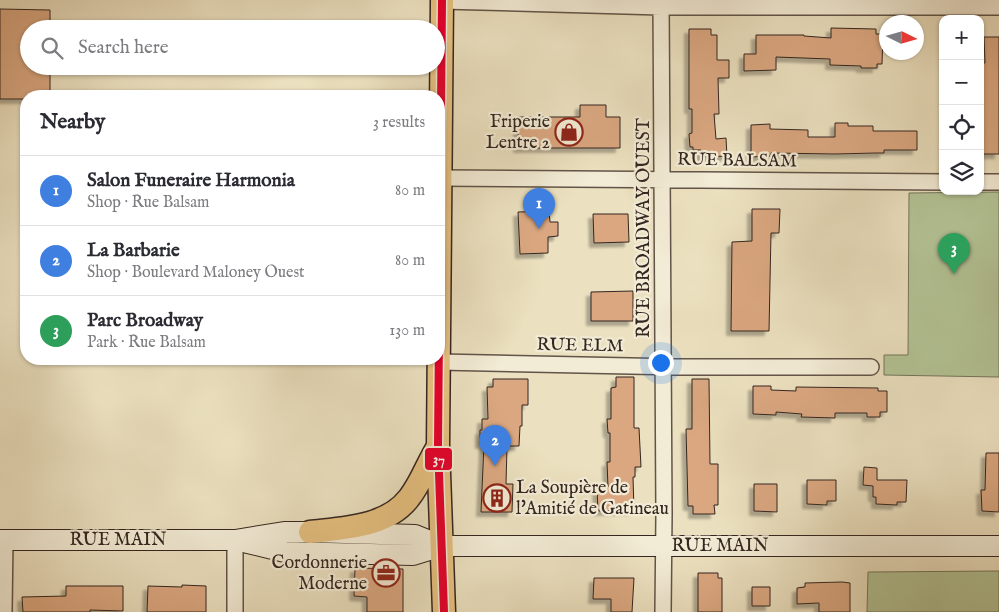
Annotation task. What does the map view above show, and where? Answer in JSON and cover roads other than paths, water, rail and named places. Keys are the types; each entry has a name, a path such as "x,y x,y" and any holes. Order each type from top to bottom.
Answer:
{"main road":[{"path":"442,1 442,20"},
{"path":"441,75 441,90"},
{"path":"439,365 438,445 444,612"},
{"path":"310,532 353,527 382,519 396,512 420,482 438,445"}],"street":[{"path":"442,1 999,7"},
{"name":"RUE BROADWAY OUEST","path":"661,3 664,366 663,612"},
{"name":"RUE BALSAM","path":"445,178 939,182"},
{"path":"984,182 999,182"},
{"name":"RUE ELM","path":"445,362 871,367"},
{"name":"RUE MAIN","path":"2,540 235,540 284,532 310,532 415,535 442,546"},
{"path":"2,540 4,612"},
{"path":"235,540 235,612"},
{"name":"RUE MAIN","path":"235,540 285,552 413,555 442,546 999,546"}],"place":[{"name":"Friperie Lentre 2","path":"569,132"},
{"name":"Salon Funeraire Harmonia","path":"539,229"},
{"name":"Parc Broadway","path":"954,274"},
{"name":"La Barbarie","path":"495,466"},
{"name":"La Soupière de l'Amitié de Gatineau","path":"497,498"},
{"name":"Cordonnerie Moderne","path":"386,573"}]}
